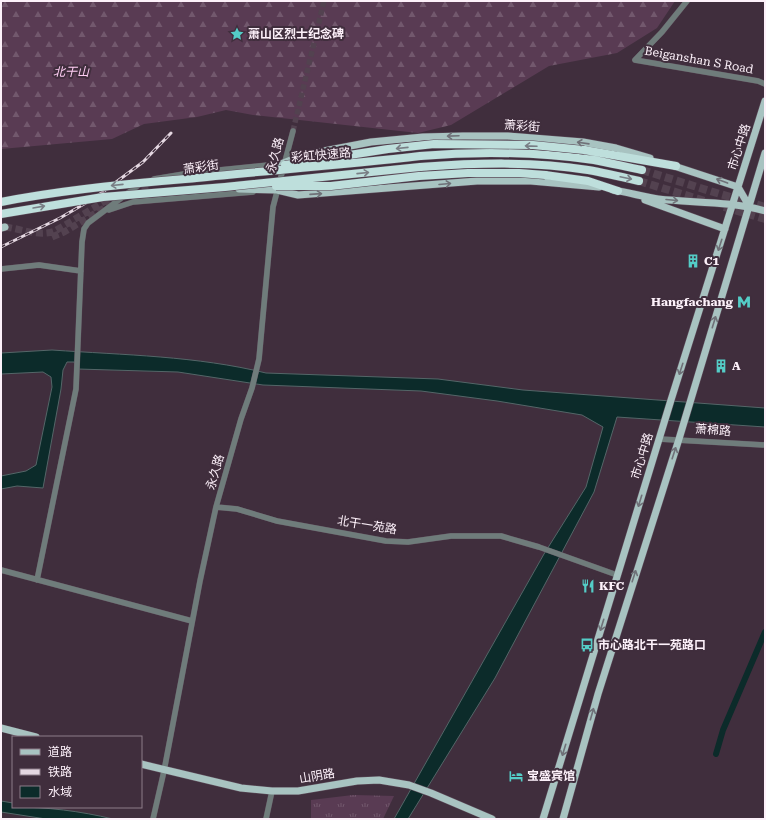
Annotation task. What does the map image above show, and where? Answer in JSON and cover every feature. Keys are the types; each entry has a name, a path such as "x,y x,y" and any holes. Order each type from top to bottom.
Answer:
{"highway":[{"path":"224,175 388,149 434,144 533,145 584,150 676,166"},
{"name":"彩虹快速路","path":"1,202 91,188 333,166 420,156 467,153 542,154 595,160 642,170"},
{"name":"彩虹快速路","path":"1,214 103,197 225,187 420,167 493,163 541,165 589,170 639,181"},
{"path":"225,187 331,186 419,176 519,173 588,180 618,191"}],"main road":[{"name":"市心中路","path":"544,819 617,575 765,101"},
{"name":"萧彩街","path":"150,185 275,168 303,155 371,142 423,137 508,136 583,142 616,148 676,166 738,188"},
{"path":"563,819 598,694 679,439 765,153"},
{"name":"萧彩街","path":"151,196 238,189 277,190 298,195 477,181 531,181 591,186 657,199 749,206 765,211"},
{"path":"738,188 749,206"},
{"name":"萧彩街","path":"618,191 725,229"},
{"path":"1,728 32,736"},
{"name":"山阴路","path":"142,764 164,771 241,788 272,791 298,792 357,780 379,780 409,786 431,793 492,819"}],"street":[{"name":"Beiganshan S Road","path":"687,1 662,32 635,60 765,84"},
{"name":"永久路","path":"153,819 164,771 192,621 216,507 241,419 252,388 259,359 273,207 293,131"},
{"path":"37,580 76,389 82,242 84,229 88,223 136,187 156,178 284,163"},
{"path":"101,213 133,202 277,190"},
{"path":"1,268 39,265 82,271"},
{"name":"萧棉路","path":"659,439 765,445"},
{"name":"北干一苑路","path":"216,507 237,509 277,521 386,541 408,542 451,536 501,536 539,547 617,575"},
{"path":"1,570 192,621"},
{"path":"266,819 272,791"}],"green space":[{"name":"北干山","path":"1,1 675,1 657,28 617,53 549,66 451,125 418,133 253,115 226,110 197,117 144,124 112,139 1,149"},
{"path":"353,795 394,796 383,819 311,819 311,800"}],"water":[{"path":"52,350 187,360 240,367 266,373 438,379 523,390 765,408 765,427 617,417 594,492 495,678 408,819 394,819 544,554 586,487 603,427 582,415 497,401 421,391 263,385 178,372 78,369 74,362 67,362 63,370 61,389 43,488 17,486 1,489 1,476 26,471 36,465 52,387 51,377 43,372 1,374 1,353"},
{"path":"1,801 12,803 12,808 63,810 113,819 46,819 1,812"}],"waterway":[{"path":"716,754 723,730 765,632"}],"tunnel":[{"path":"293,131 324,1"},
{"path":"642,170 765,207"},
{"path":"639,181 705,201"},
{"path":"131,190 150,185"},
{"path":"5,227 37,233 49,233 55,231 112,197"},
{"path":"52,237 64,232 111,204"},
{"path":"724,207 765,219"}],"railway":[{"path":"1,247 60,218 96,197 143,162 171,133"}],"place":[{"name":"萧山区烈士纪念碑","path":"237,34"},
{"name":"C1","path":"693,261"},
{"name":"Hangfachang","path":"744,302"},
{"name":"A","path":"721,366"},
{"name":"KFC","path":"588,586"},
{"name":"市心路北干一苑路口","path":"587,645"},
{"name":"宝盛宾馆","path":"516,776"}]}
